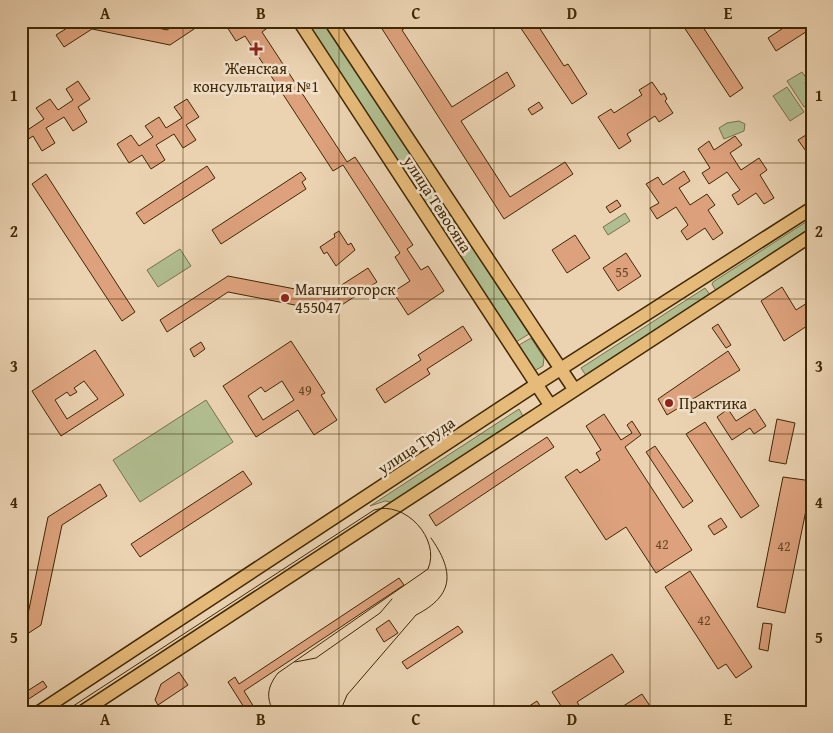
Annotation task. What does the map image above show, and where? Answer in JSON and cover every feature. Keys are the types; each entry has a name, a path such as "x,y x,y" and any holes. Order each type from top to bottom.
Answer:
{"main road":[{"name":"улица Тевосяна","path":"299,21 550,405"},
{"name":"улица Тевосяна","path":"330,21 574,389"},
{"name":"улица Труда","path":"39,712 560,369 812,208"},
{"path":"82,712 812,235"}],"green space":[{"path":"305,21 323,21 529,334 516,342"},
{"path":"802,72 807,79 805,83 812,93 812,102 804,107 787,81"},
{"path":"787,87 804,112 790,121 773,96"},
{"path":"739,121 745,124 744,131 724,139 719,128 727,123"},
{"path":"625,213 630,221 608,235 603,227"},
{"path":"812,218 812,230 716,291 712,284 713,282"},
{"path":"180,249 191,266 158,287 147,270"},
{"path":"705,288 711,296 587,377 581,368"},
{"path":"531,338 544,358 543,366 534,371 514,348"},
{"path":"206,400 233,442 140,502 113,460"},
{"path":"519,409 524,418 395,503 385,501 370,506"}],"building":[{"path":"78,21 127,21 167,30 181,21 206,21 170,45 92,29 64,47 56,35"},
{"path":"237,21 267,21 270,26 262,32 347,162 355,157 413,245 407,249 421,270 428,266 444,291 408,315 393,292 410,281 395,257 400,253 343,165 333,171 245,36 236,41 227,27"},
{"path":"377,21 416,21 402,30 452,107 507,72 515,86 461,121 510,197 565,162 573,174 504,219"},
{"path":"516,21 535,21 564,66 568,64 587,94 572,104"},
{"path":"680,21 699,21 743,88 730,97"},
{"path":"794,21 812,21 812,28 776,51 768,38"},
{"path":"78,81 90,99 78,107 87,122 73,131 64,117 46,128 55,143 42,151 33,136 21,144 21,118 29,129 44,119 36,108 50,99 58,110 73,100 66,89"},
{"path":"652,82 661,95 664,93 667,99 665,101 673,113 659,122 655,116 627,134 631,141 619,149 598,117 611,109 614,113 642,95 639,90"},
{"path":"187,99 199,117 186,125 196,140 183,148 174,134 156,145 165,160 151,169 142,155 129,163 117,144 131,135 139,146 153,137 145,126 159,117 166,128 182,118 174,107"},
{"path":"539,102 543,108 532,115 528,109"},
{"path":"812,131 812,151 808,154 798,140"},
{"path":"735,136 742,145 730,153 741,170 759,158 767,170 760,175 774,198 764,204 756,193 738,205 732,195 740,190 727,172 709,184 702,173 710,168 698,149 709,141 714,150"},
{"path":"207,166 215,178 144,224 136,213"},
{"path":"684,171 690,181 679,188 690,205 707,194 715,205 708,210 723,233 713,240 705,228 687,240 681,231 688,225 676,207 657,219 650,208 659,203 646,184 658,177 663,185"},
{"path":"301,172 306,179 302,182 306,189 221,244 212,230"},
{"path":"46,174 135,312 122,321 32,184"},
{"path":"617,200 621,206 610,213 606,207"},
{"path":"339,231 348,245 351,243 355,250 336,266 327,252 324,254 320,247 335,237 334,234"},
{"path":"575,235 590,258 567,273 552,250"},
{"path":"626,253 641,276 618,291 603,268"},
{"path":"368,268 377,282 331,312 228,292 167,332 160,320 228,276 326,295"},
{"path":"782,287 796,310 812,300 812,320 806,324 807,326 784,341 761,301"},
{"path":"718,324 731,345 726,348 712,328"},
{"path":"463,326 472,340 427,369 430,374 385,403 376,389 421,360 418,355"},
{"path":"291,341 325,393 321,395 337,420 314,435 298,410 256,437 223,386","holes":["282,381 294,400 263,420 248,396 261,387 265,392"]},
{"path":"201,342 205,349 194,357 190,349"},
{"path":"95,350 124,395 61,436 32,391","holes":["84,381 98,399 67,419 55,400 67,392 70,396 77,392 74,388"]},
{"path":"728,351 740,370 667,415 658,399"},
{"path":"728,409 736,421 755,409 766,426 754,434 750,428 732,440 717,417"},
{"path":"604,414 621,440 632,433 627,425 632,421 641,435 625,447 692,550 656,573 626,527 606,540 565,477 577,469 580,473 600,460 596,453 601,450 586,426"},
{"path":"777,419 795,423 786,464 769,461"},
{"path":"705,422 759,506 741,518 686,434"},
{"path":"547,437 554,447 436,526 429,515"},
{"path":"655,446 693,501 683,508 646,452"},
{"path":"243,471 252,484 140,557 131,544"},
{"path":"783,477 812,481 785,613 757,607"},
{"path":"100,484 107,496 62,525 41,625 21,638 21,618 28,614 48,517"},
{"path":"721,518 727,527 714,535 708,526"},
{"path":"690,571 752,667 736,678 726,664 718,669 665,587"},
{"path":"399,578 404,585 244,691 257,712 247,712 228,682 235,677 239,684"},
{"path":"389,620 398,633 384,642 376,629"},
{"path":"763,623 772,624 768,651 759,649"},
{"path":"458,626 463,632 407,669 402,662"},
{"path":"612,654 624,672 577,702 581,708 575,712 565,712 552,692"},
{"path":"179,672 188,685 158,705 155,700 161,684"},
{"path":"43,681 47,687 21,704 21,695"},
{"path":"642,694 654,712 614,712"},
{"path":"537,701 544,712 520,712"}],"tram line":[{"path":"64,712 374,510 386,508 408,516 418,524 425,535 431,557 428,569 278,673 272,682 269,692 269,701 274,712"},
{"path":"340,712 347,695 416,615 429,607 444,591 447,572 439,550 431,538"},
{"path":"295,662 316,658 380,613 392,599"}],"place":[{"name":"Женская консультация №1","path":"256,49"},
{"name":"Магнитогорск 455047","path":"285,298"},
{"name":"Практика","path":"669,403"}]}
